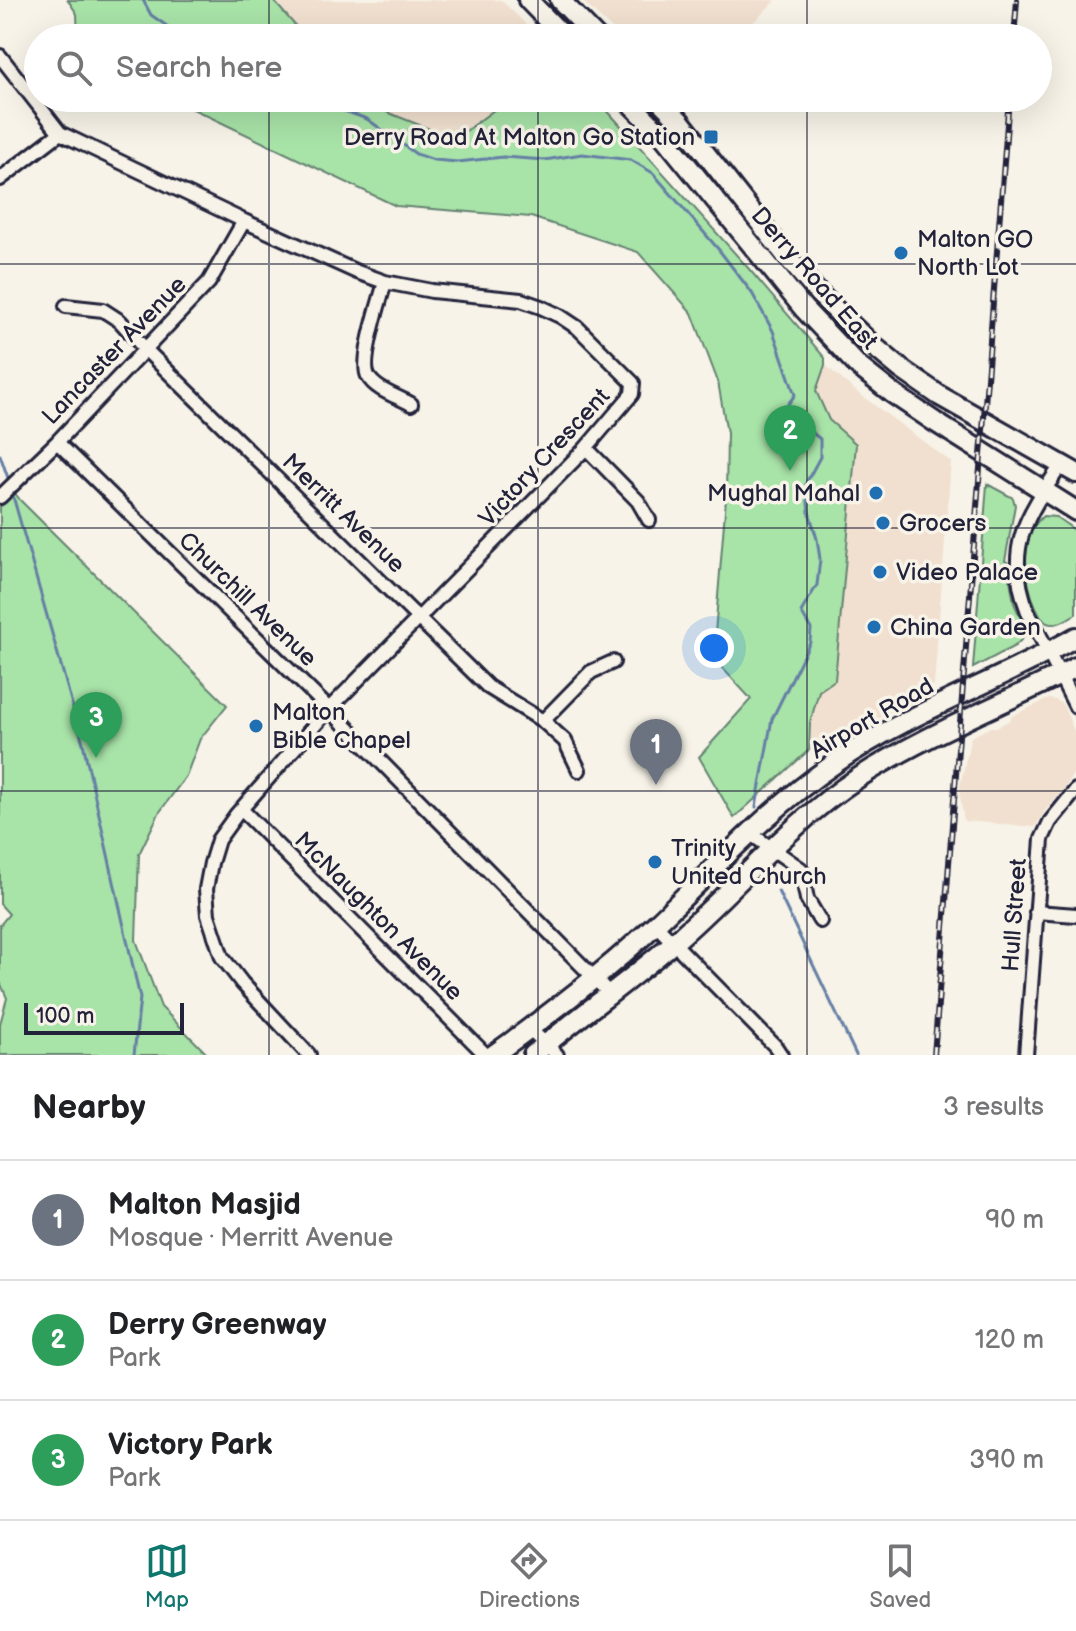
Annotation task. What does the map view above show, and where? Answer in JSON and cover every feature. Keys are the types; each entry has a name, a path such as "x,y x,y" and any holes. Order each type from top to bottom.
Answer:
{"main road":[{"path":"528,0 551,24"},
{"path":"560,0 583,24"},
{"name":"Derry Road East","path":"639,112 664,137 804,309 858,366 913,407 1076,511"},
{"name":"Derry Road East","path":"671,112 808,281 871,344 940,396 1069,468"},
{"name":"Airport Road","path":"493,1055 595,977 656,925 799,791 852,752 1076,637"},
{"name":"Airport Road","path":"545,1051 673,943 812,811 886,761 1068,671"}],"street":[{"name":"Victory Crescent","path":"0,56 24,87"},
{"name":"Victory Crescent","path":"44,112 60,133 357,272 385,282 521,300 560,316 578,328 633,383 632,394 586,448 329,709 241,809 218,840 206,889 208,915 222,957 309,1055"},
{"path":"0,179 60,133"},
{"name":"Lancaster Avenue","path":"0,497 57,442 209,282 244,221"},
{"path":"385,282 366,355 368,376 377,385 411,404"},
{"name":"Merritt Avenue","path":"66,306 103,310 120,321 488,687 543,721 565,741 579,770"},
{"name":"Churchill Avenue","path":"57,442 329,709 610,994"},
{"path":"586,448 638,501 649,520"},
{"path":"1069,468 1044,490 1033,505 1019,548 1018,574 1028,612 1048,652 1068,671 1076,707"},
{"path":"543,721 591,672 613,662"},
{"name":"Hull Street","path":"1026,1055 1043,835 1076,790"},
{"name":"McNaughton Avenue","path":"241,809 486,1055"},
{"path":"751,834 801,869 807,899 820,921"},
{"path":"1036,912 1076,915"},
{"path":"656,925 781,1055"},
{"path":"530,1029 545,1051"}],"shaded area":[{"path":"273,0 501,0 526,24 294,24"},
{"path":"581,0 776,0 751,24 607,24"},
{"path":"386,112 491,112 455,139"},
{"path":"825,365 951,462 934,685 818,756 809,750 810,723 819,691 856,444 829,420 815,391"},
{"path":"1048,699 1063,705 1076,735 1076,769 1065,788 1035,827 964,821 959,790 971,737 997,727 1012,716"}],"green space":[{"path":"68,0 273,0 294,24 77,24 77,14"},
{"path":"199,112 386,112 455,139 491,112 609,112 825,358 816,391 829,420 856,444 835,680 819,691 810,723 809,750 734,818 699,757 751,699 713,658 726,498 727,433 718,382 692,313 638,252 531,217 396,206"},
{"path":"987,484 1013,498 1015,505 1005,561 1014,603 1025,628 1024,637 1015,646 973,668"},
{"path":"14,492 227,705 200,739 186,776 159,813 139,854 136,940 161,1007 208,1055 0,1055 0,1024 7,998 0,982 0,925 9,914 0,904 0,507"},
{"path":"1043,516 1056,517 1076,531 1076,614 1054,624 1047,623 1040,616 1027,572 1030,535"}],"waterway":[{"path":"143,0 151,15 164,24"},
{"path":"347,112 367,119 416,154 434,160 458,162 503,157 545,160 582,154 631,160 653,173 752,293 773,331 795,395 788,404 787,412 820,439 820,457 806,483 820,559 817,585 801,612 811,629 810,642 772,719 756,807"},
{"path":"0,455 8,478"},
{"path":"13,496 83,743 140,998 134,1055"},
{"path":"778,891 856,1055"}],"railway":[{"path":"1015,24 1017,0"},
{"path":"934,1055 1008,112"}],"place":[{"name":"Derry Road At Malton Go Station","path":"711,137"},
{"name":"Malton GO North Lot","path":"901,253"},
{"name":"Derry Greenway","path":"790,471"},
{"name":"Mughal Mahal","path":"876,493"},
{"name":"Grocers","path":"883,523"},
{"name":"Video Palace","path":"880,572"},
{"name":"China Garden","path":"874,627"},
{"name":"Malton Bible Chapel","path":"256,726"},
{"name":"Victory Park","path":"96,758"},
{"name":"Malton Masjid","path":"656,785"},
{"name":"Trinity United Church","path":"655,862"}]}
